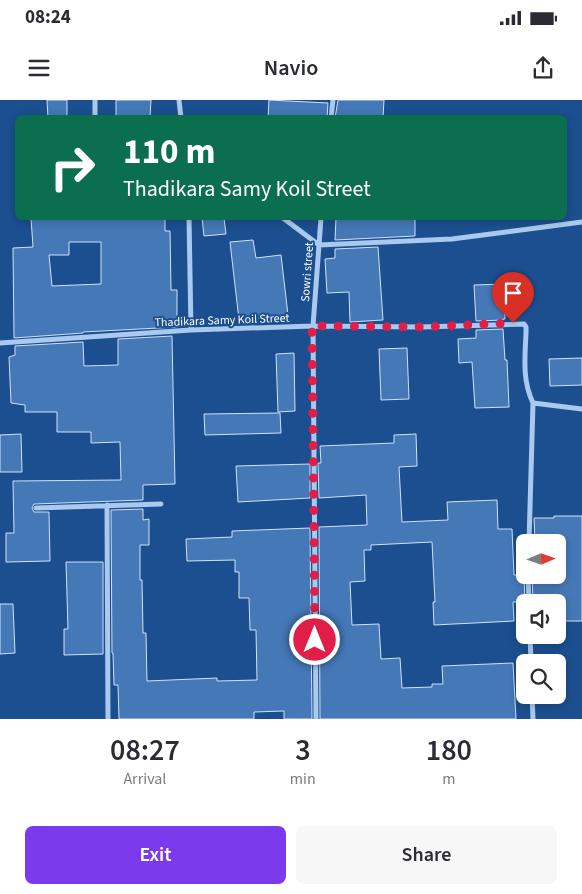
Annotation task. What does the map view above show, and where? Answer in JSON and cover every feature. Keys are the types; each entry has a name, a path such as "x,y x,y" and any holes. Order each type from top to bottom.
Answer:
{"street":[{"path":"95,100 95,115"},
{"path":"179,100 181,115"},
{"path":"331,115 333,100"},
{"path":"189,220 191,330"},
{"path":"287,220 319,245 452,239 582,222"},
{"name":"Sowri street","path":"316,719 312,326 321,220"},
{"name":"Thadikara Samy Koil Street","path":"0,343 191,330 312,326 421,327 524,324 526,327 524,371 533,403 529,534"},
{"path":"533,403 582,409"},
{"path":"36,508 160,504"},
{"path":"106,505 108,719"},
{"path":"532,704 533,719"}],"building":[{"path":"47,100 67,100 67,115 48,115"},
{"path":"116,100 151,100 150,115 116,115"},
{"path":"269,100 328,103 327,115 268,115"},
{"path":"338,100 384,100 383,115 336,115"},
{"path":"31,220 165,220 165,231 170,231 171,290 177,290 177,327 14,338 13,248 33,247","holes":["69,242 101,242 101,284 52,286 49,255 69,255"]},
{"path":"202,220 224,220 226,234 204,236"},
{"path":"336,220 415,220 415,236 335,240"},
{"path":"253,240 256,258 281,255 288,315 239,320 230,242"},
{"path":"378,247 383,320 350,322 349,292 327,293 325,259 335,258 335,249"},
{"path":"504,284 505,319 476,321 474,285"},
{"path":"503,329 505,360 507,360 509,407 475,408 472,362 459,363 458,339 476,338 476,330"},
{"path":"172,336 175,484 143,485 143,500 34,504 32,508 34,512 49,512 50,561 6,562 6,533 14,533 13,481 121,480 120,442 91,443 91,432 57,432 57,412 25,412 25,405 11,403 9,357 15,355 15,346 83,342 84,366 118,365 118,339"},
{"path":"407,348 409,399 381,400 379,349"},
{"path":"294,353 295,411 278,412 276,354"},
{"path":"582,358 582,385 550,386 549,359"},
{"path":"280,413 281,433 205,435 204,414"},
{"path":"21,434 22,472 0,472 0,435"},
{"path":"416,434 417,466 399,467 402,522 448,520 447,502 497,500 498,529 512,529 514,575 516,575 516,584 524,584 525,594 516,594 516,602 513,602 514,621 434,625 433,602 435,602 432,542 371,545 371,550 364,550 365,581 350,582 352,625 379,624 381,659 400,658 402,688 432,687 432,684 443,684 442,666 513,663 516,719 320,719 319,527 367,525 366,495 319,498 318,463 321,463 320,446 394,443 394,435"},
{"path":"310,464 310,498 238,502 236,466"},
{"path":"143,509 143,520 149,519 149,545 140,545 140,580 142,580 143,633 146,633 147,681 217,678 217,681 257,680 256,630 250,630 249,598 239,598 239,572 235,572 235,560 187,561 186,539 232,537 232,531 310,528 312,719 284,719 284,711 254,712 254,719 119,719 118,685 114,685 112,653 111,510"},
{"path":"554,516 582,516 582,621 566,621 566,594 533,594 532,584 566,584 566,534 535,534 534,518 554,518"},
{"path":"66,562 103,562 103,654 64,655 64,629 68,629"},
{"path":"0,604 13,604 15,653 0,654"}],"route":[{"path":"315,640 312,326 421,327 513,323"}]}
